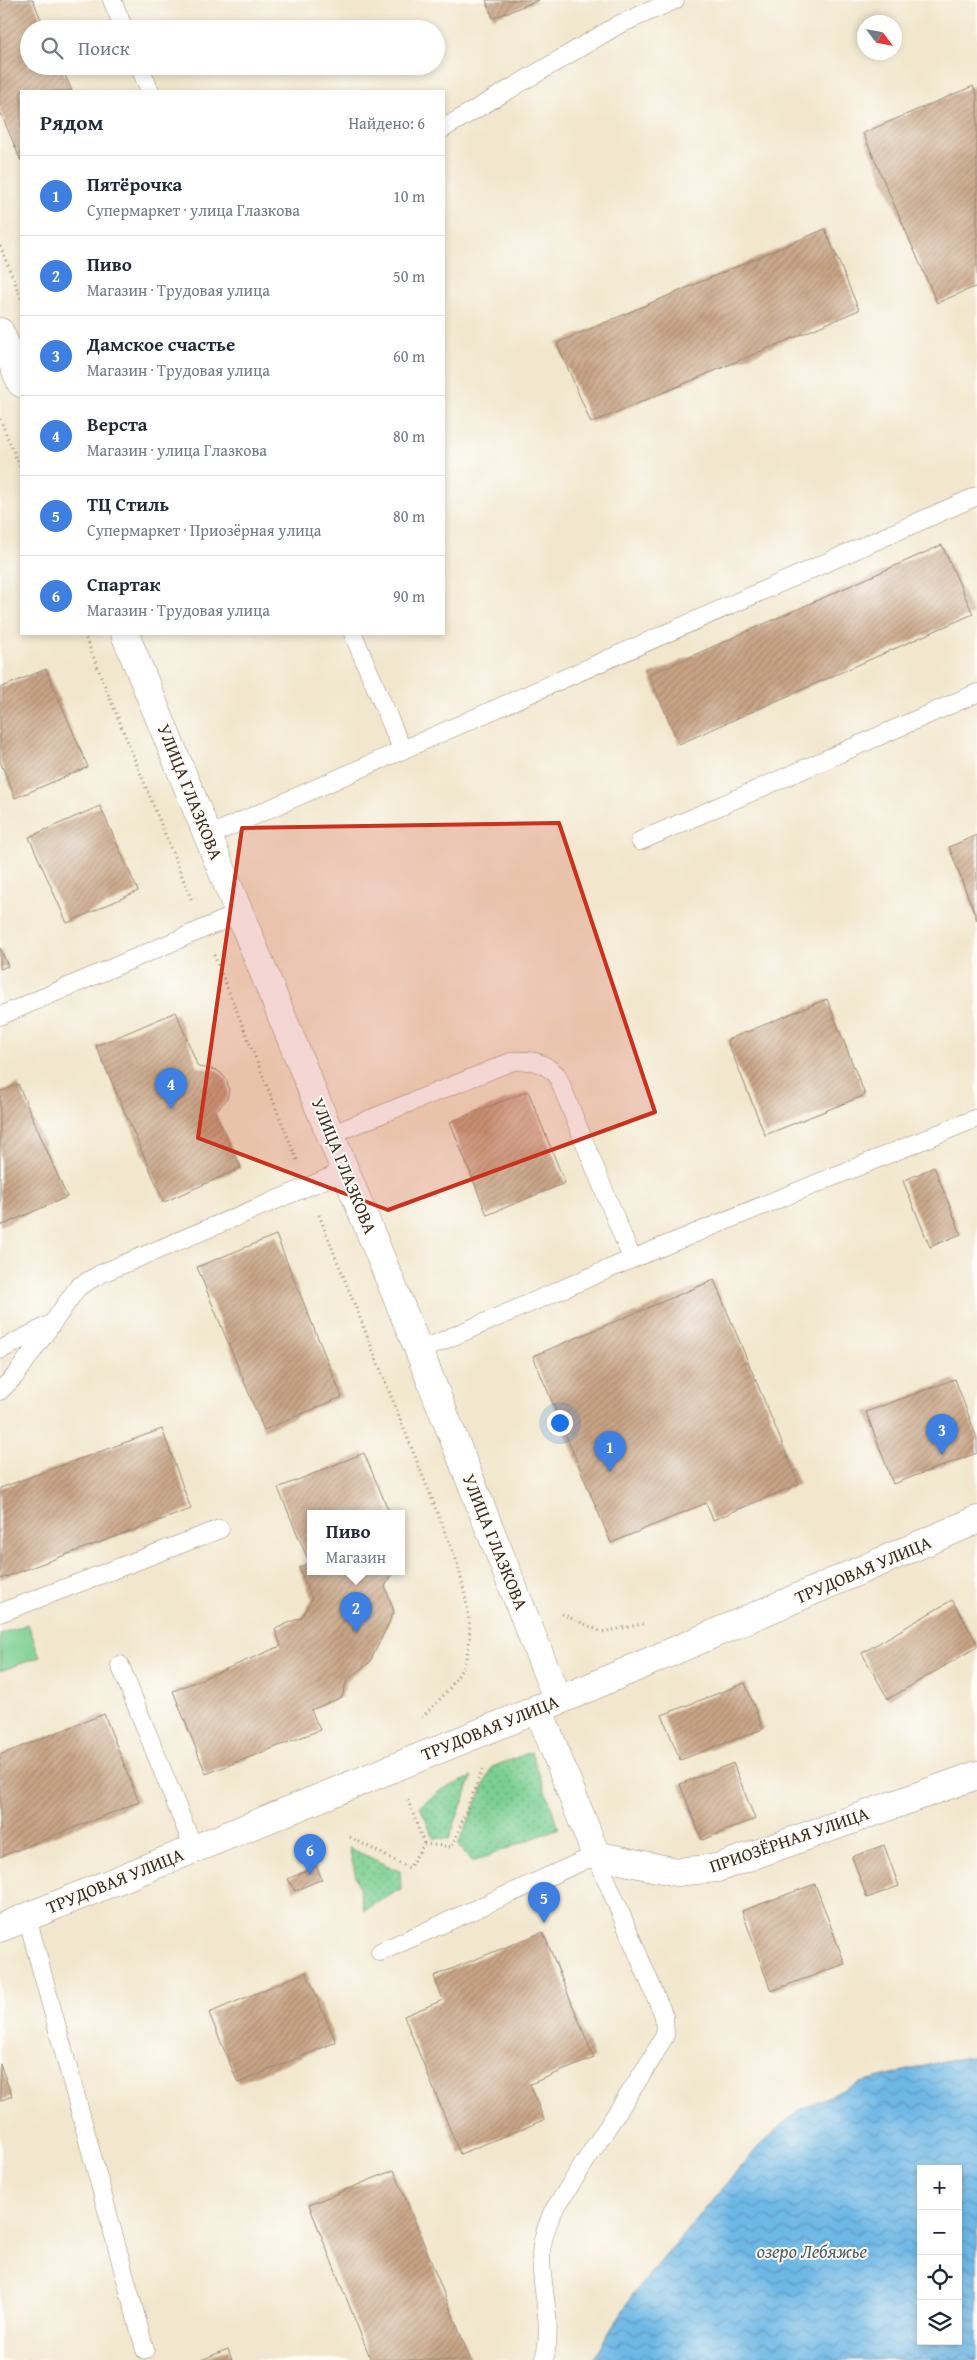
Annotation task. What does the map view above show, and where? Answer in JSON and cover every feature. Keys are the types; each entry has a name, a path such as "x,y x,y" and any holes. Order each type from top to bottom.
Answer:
{"street":[{"path":"0,332 20,381"},
{"name":"УЛИЦА ГЛАЗКОВА","path":"125,635 419,1351 548,1704 596,1855"},
{"name":"ТРУДОВАЯ УЛИЦА","path":"0,1928 548,1704 977,1520"},
{"name":"ПРИОЗЁРНАЯ УЛИЦА","path":"596,1855 678,1872 717,1868 977,1775"}],"lane":[{"path":"112,0 120,20"},
{"path":"445,127 618,25 675,0"},
{"path":"144,75 150,90"},
{"path":"208,836 977,496"},
{"path":"353,635 402,750"},
{"path":"640,841 977,693"},
{"path":"0,1016 202,927 240,913"},
{"path":"330,1135 513,1061 530,1060 544,1064 557,1075 632,1259"},
{"path":"419,1351 632,1259 977,1118"},
{"path":"0,1391 15,1376 78,1287 100,1274 345,1171"},
{"path":"0,1350 53,1323"},
{"path":"0,1613 220,1528"},
{"path":"120,1665 194,1849"},
{"path":"380,1952 596,1855 664,2016 665,2035 651,2060 552,2213 543,2235 541,2255 549,2325 544,2360"},
{"path":"27,1917 145,2350"}],"path":[{"path":"0,246 20,296"},
{"path":"0,419 20,468"},
{"path":"84,635 457,1562 466,1599 471,1633"},
{"path":"560,1612 602,1632 650,1621"},
{"path":"424,1844 452,1847 482,1769"},
{"path":"408,1800 424,1844"},
{"path":"350,1837 409,1868 424,1844"}],"highlighted area":[{"path":"559,823 655,1112 388,1210 198,1138 242,828"}],"green space":[{"path":"28,1624 40,1657 0,1671 0,1634"},
{"path":"531,1752 559,1828 473,1862 458,1845 492,1767"},
{"path":"472,1777 449,1839 433,1838 420,1806 441,1790"},
{"path":"349,1848 400,1871 401,1889 364,1910"}],"water":[{"name":"озеро Лебяжье","path":"977,2056 977,2360 592,2360 633,2294 758,2147 799,2110 860,2082 944,2061"}],"building":[{"path":"0,0 33,0 41,20 20,20 20,75 65,75 72,90 20,90 20,159 0,111"},
{"path":"486,0 539,0 493,18"},
{"path":"973,86 977,95 977,286 937,303 863,133"},
{"path":"825,229 859,310 591,423 557,343"},
{"path":"942,545 973,614 679,744 649,675"},
{"path":"46,669 88,767 15,798 0,761 0,688"},
{"path":"100,806 138,891 67,923 29,837"},
{"path":"977,835 977,920 949,847"},
{"path":"0,948 8,966 0,969"},
{"path":"827,999 865,1095 765,1135 727,1040"},
{"path":"176,1012 198,1067 216,1070 227,1081 229,1090 227,1099 215,1112 241,1168 164,1202 96,1046"},
{"path":"18,1084 67,1197 0,1226 0,1092"},
{"path":"528,1091 565,1183 487,1215 450,1122"},
{"path":"934,1167 961,1234 930,1247 903,1181"},
{"path":"276,1235 342,1397 264,1430 197,1267"},
{"path":"714,1280 799,1484 713,1520 706,1503 611,1543 533,1356"},
{"path":"955,1379 977,1438 977,1453 893,1484 866,1412"},
{"path":"162,1429 191,1509 0,1579 0,1488"},
{"path":"364,1453 388,1510 307,1510 307,1557 278,1488"},
{"path":"307,1563 307,1575 392,1575 385,1586 394,1612 370,1662 347,1680 342,1697 311,1710 320,1730 206,1774 173,1691 281,1646 275,1629 302,1617 312,1599 299,1568"},
{"path":"952,1600 977,1643 977,1647 888,1699 862,1653"},
{"path":"745,1683 763,1729 680,1760 662,1715"},
{"path":"104,1714 139,1802 0,1857 0,1755"},
{"path":"733,1763 755,1819 702,1840 680,1784"},
{"path":"884,1845 899,1886 867,1898 852,1857"},
{"path":"316,1866 322,1879 295,1891 288,1879"},
{"path":"815,1884 845,1964 771,1991 742,1911"},
{"path":"543,1932 594,2058 530,2084 544,2120 460,2154 404,2016 443,2000 434,1976"},
{"path":"306,1972 336,2042 238,2083 209,2013"},
{"path":"0,2064 12,2096 0,2101"},
{"path":"394,2170 470,2358 466,2360 371,2360 309,2205"},
{"path":"228,2349 232,2360 201,2360"}],"place":[{"name":"Верста","path":"171,1109"},
{"name":"Дамское счастье","path":"942,1455"},
{"name":"Пятёрочка","path":"610,1472"},
{"name":"Пиво","path":"356,1633"},
{"name":"Спартак","path":"310,1875"},
{"name":"ТЦ Стиль","path":"544,1923"}]}
